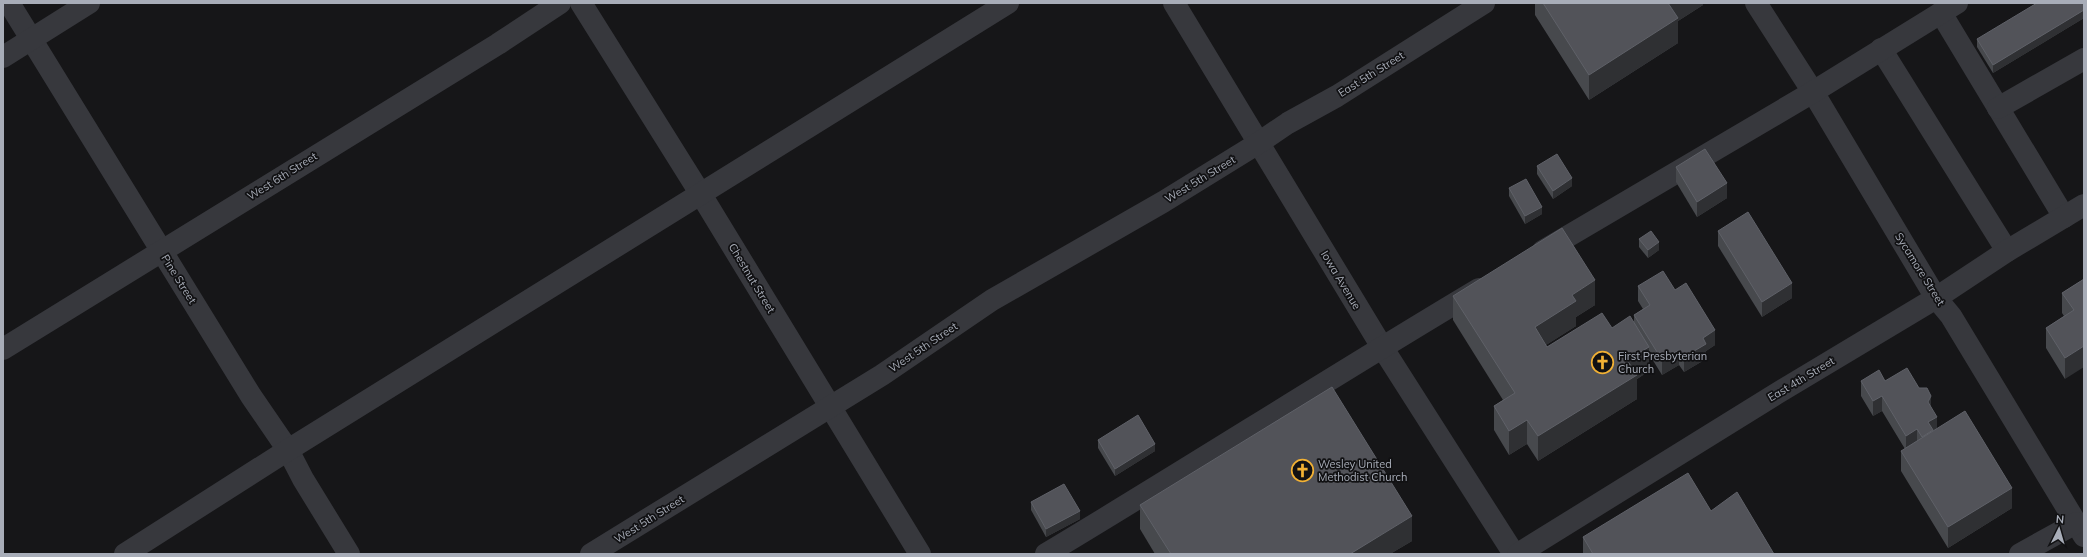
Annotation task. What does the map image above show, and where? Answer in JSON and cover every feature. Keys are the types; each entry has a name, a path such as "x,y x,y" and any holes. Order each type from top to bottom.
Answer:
{"street":[{"name":"Pine Street","path":"9,3 251,396 288,450 303,479 349,554"},
{"path":"3,57 89,3"},
{"name":"West 6th Street","path":"3,349 498,44 560,3"},
{"name":"Chestnut Street","path":"581,3 701,194 920,554"},
{"path":"125,554 288,450 1008,3"},
{"name":"Iowa Avenue","path":"1174,3 1257,144 1382,347 1514,554"},
{"name":"East 5th Street","path":"1257,144 1288,123 1337,96 1484,3"},
{"name":"Sycamore Street","path":"1756,3 1813,92 1936,298 1951,316 2080,529"},
{"path":"1526,262 1813,92 1881,49 1941,8 1998,108 2064,217"},
{"path":"1881,49 2007,251"},
{"path":"1998,108 2084,59"},
{"name":"West 5th Street","path":"591,554 830,405 882,375 992,300 1163,202 1257,144"},
{"name":"East 4th Street","path":"1518,554 1776,394 1936,298 2007,251 2084,205"},
{"path":"1046,554 1234,441 1382,347 1498,278"},
{"path":"2020,554 2080,529"}],"building":[{"path":"1543,3 1668,3 1678,18 1589,75"},
{"path":"2037,3 2084,3 2084,10 1993,65 1977,39"},
{"path":"1705,149 1727,183 1697,202 1676,167"},
{"path":"1557,154 1572,178 1553,191 1537,166"},
{"path":"1526,179 1542,207 1525,216 1509,188"},
{"path":"1748,212 1792,283 1762,302 1718,231"},
{"name":"First Presbyterian Church","path":"1562,228 1595,280 1572,295 1576,301 1535,327 1547,347 1602,313 1612,328 1630,316 1649,347 1627,360 1637,375 1538,436 1527,420 1509,431 1494,406 1515,393 1453,296"},
{"path":"1651,231 1659,242 1648,250 1639,239"},
{"path":"1663,271 1675,290 1686,283 1715,330 1703,338 1706,344 1684,357 1679,350 1662,360 1634,315 1650,305 1638,286"},
{"path":"2084,279 2084,346 2065,358 2046,328 2074,310 2062,293"},
{"path":"1907,368 1919,388 1927,388 1931,396 1928,402 1937,417 1928,422 1933,430 1922,437 1917,429 1906,436 1882,396 1873,401 1861,381 1879,370 1885,381"},
{"name":"Wesley United Methodist Church","path":"1332,387 1412,516 1350,554 1171,554 1140,505"},
{"path":"1965,411 2012,488 1948,527 1901,451"},
{"path":"1138,415 1155,444 1115,469 1098,440"},
{"path":"1688,473 1711,511 1737,492 1774,554 1593,554 1583,537"},
{"path":"1064,484 1080,511 1046,529 1031,502"}],"place":[{"name":"First Presbyterian Church","path":"1603,362"},
{"name":"Wesley United Methodist Church","path":"1302,470"}]}
